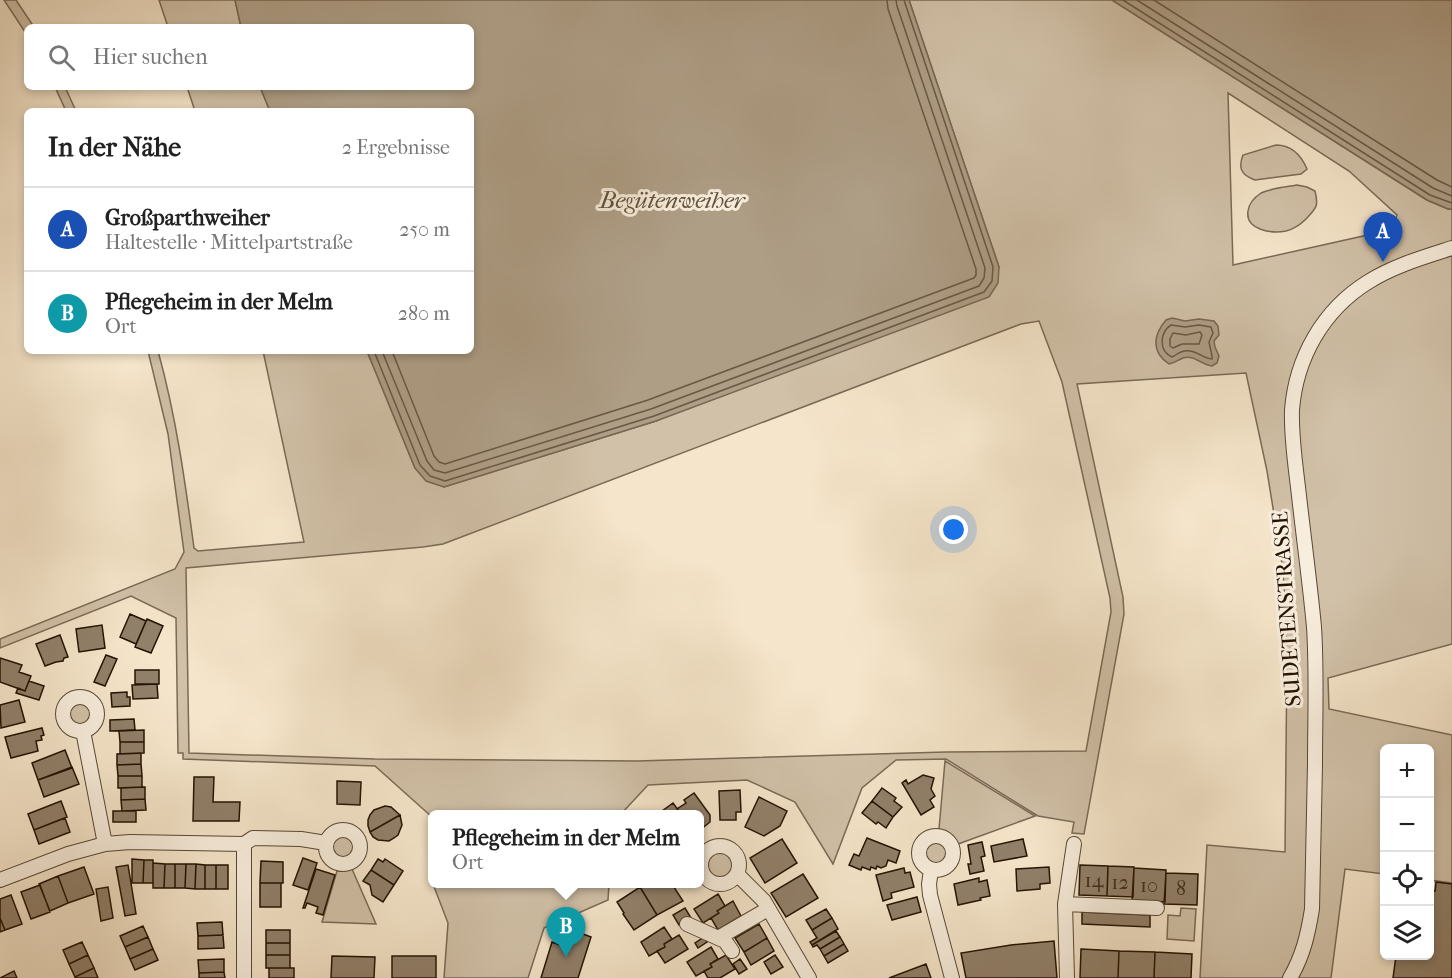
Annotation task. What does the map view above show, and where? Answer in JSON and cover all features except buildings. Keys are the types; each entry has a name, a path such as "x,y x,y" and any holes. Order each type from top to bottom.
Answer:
{"street":[{"name":"SUDETENSTRASSE","path":"1290,978 1297,967 1307,940 1312,909 1316,688 1314,627 1293,443 1292,410 1295,388 1302,363 1315,335 1330,314 1344,300 1369,281 1416,260 1452,249"},
{"path":"83,731 105,844"},
{"path":"0,880 68,854 105,844 130,842 244,844 253,838 301,839 326,843"},
{"path":"244,844 244,978"},
{"path":"1067,978 1065,904 1074,844"},
{"path":"931,870 930,895 952,978"},
{"path":"737,874 764,901 809,978"},
{"path":"1065,904 1157,909"},
{"path":"718,938 768,909"},
{"path":"687,924 725,941 732,951"}],"shaded area":[{"path":"4,0 16,0 32,24 24,24 24,30"},
{"path":"159,0 235,0 240,24 167,24"},
{"path":"909,0 1112,0 1427,200 1452,209 1452,644 1328,678 1329,709 1452,735 1452,883 1434,881 1434,744 1380,744 1380,873 1345,869 1331,978 1200,978 1207,845 1285,852 1287,653 1283,570 1267,471 1246,373 1077,384 1123,597 1124,614 1084,834 1072,833 1074,822 1038,816 946,759 896,760 862,788 833,864 795,802 747,780 648,785 625,810 428,810 428,813 375,766 183,759 183,753 178,753 176,618 131,596 0,648 0,639 175,569 184,552 168,434 149,354 159,354 170,400 194,548 198,551 304,542 264,354 368,354 415,468 444,487 656,421 999,267","holes":["1228,93 1349,171 1397,215 1390,230 1233,265","1039,321 1062,382 1110,598 1111,612 1086,751 946,752 637,761 375,759 189,753 186,568 443,544 1021,324"]},
{"path":"56,90 66,90 75,108 65,108"},
{"path":"188,90 261,90 269,108 194,108"},
{"path":"1276,145 1295,152 1307,169 1301,174 1255,180 1244,173 1241,167 1243,155"},
{"path":"1297,185 1315,191 1317,201 1316,207 1302,223 1289,230 1274,232 1261,229 1251,223 1248,217 1249,208 1253,200 1261,193"},
{"path":"80,697 92,702 97,714 92,726 80,731 68,726 63,714 68,702"},
{"path":"945,761 1035,816 958,844 951,835 939,829"},
{"path":"343,830 355,835 360,847 355,859 343,864 331,859 326,847 331,835"},
{"path":"936,836 948,841 953,853 948,865 936,870 924,865 919,853 924,841"},
{"path":"713,847 727,847 734,851 738,858 738,872 734,879 720,884 706,879 704,854 706,851"},
{"path":"352,869 376,924 322,922 337,871"},
{"path":"435,888 609,888 608,900 544,928 528,978 444,978 448,923"},
{"path":"1181,908 1196,909 1194,941 1167,939 1168,915 1180,916"}],"water":[{"name":"Begütenweiher","path":"235,0 909,0 999,267 998,283 989,297 656,421 444,487 426,481 415,468 368,354 474,354 474,108 269,108 261,90 474,90 474,24 240,24"},
{"path":"1112,0 1452,0 1452,209 1427,200"},
{"path":"1172,318 1185,321 1199,319 1214,321 1218,326 1219,335 1214,341 1219,356 1217,363 1212,366 1187,357 1169,364 1163,359 1157,349 1156,337 1166,320"}],"place":[{"name":"Großparthweiher","path":"1383,262"},
{"name":"Pflegeheim in der Melm","path":"566,957"}]}
